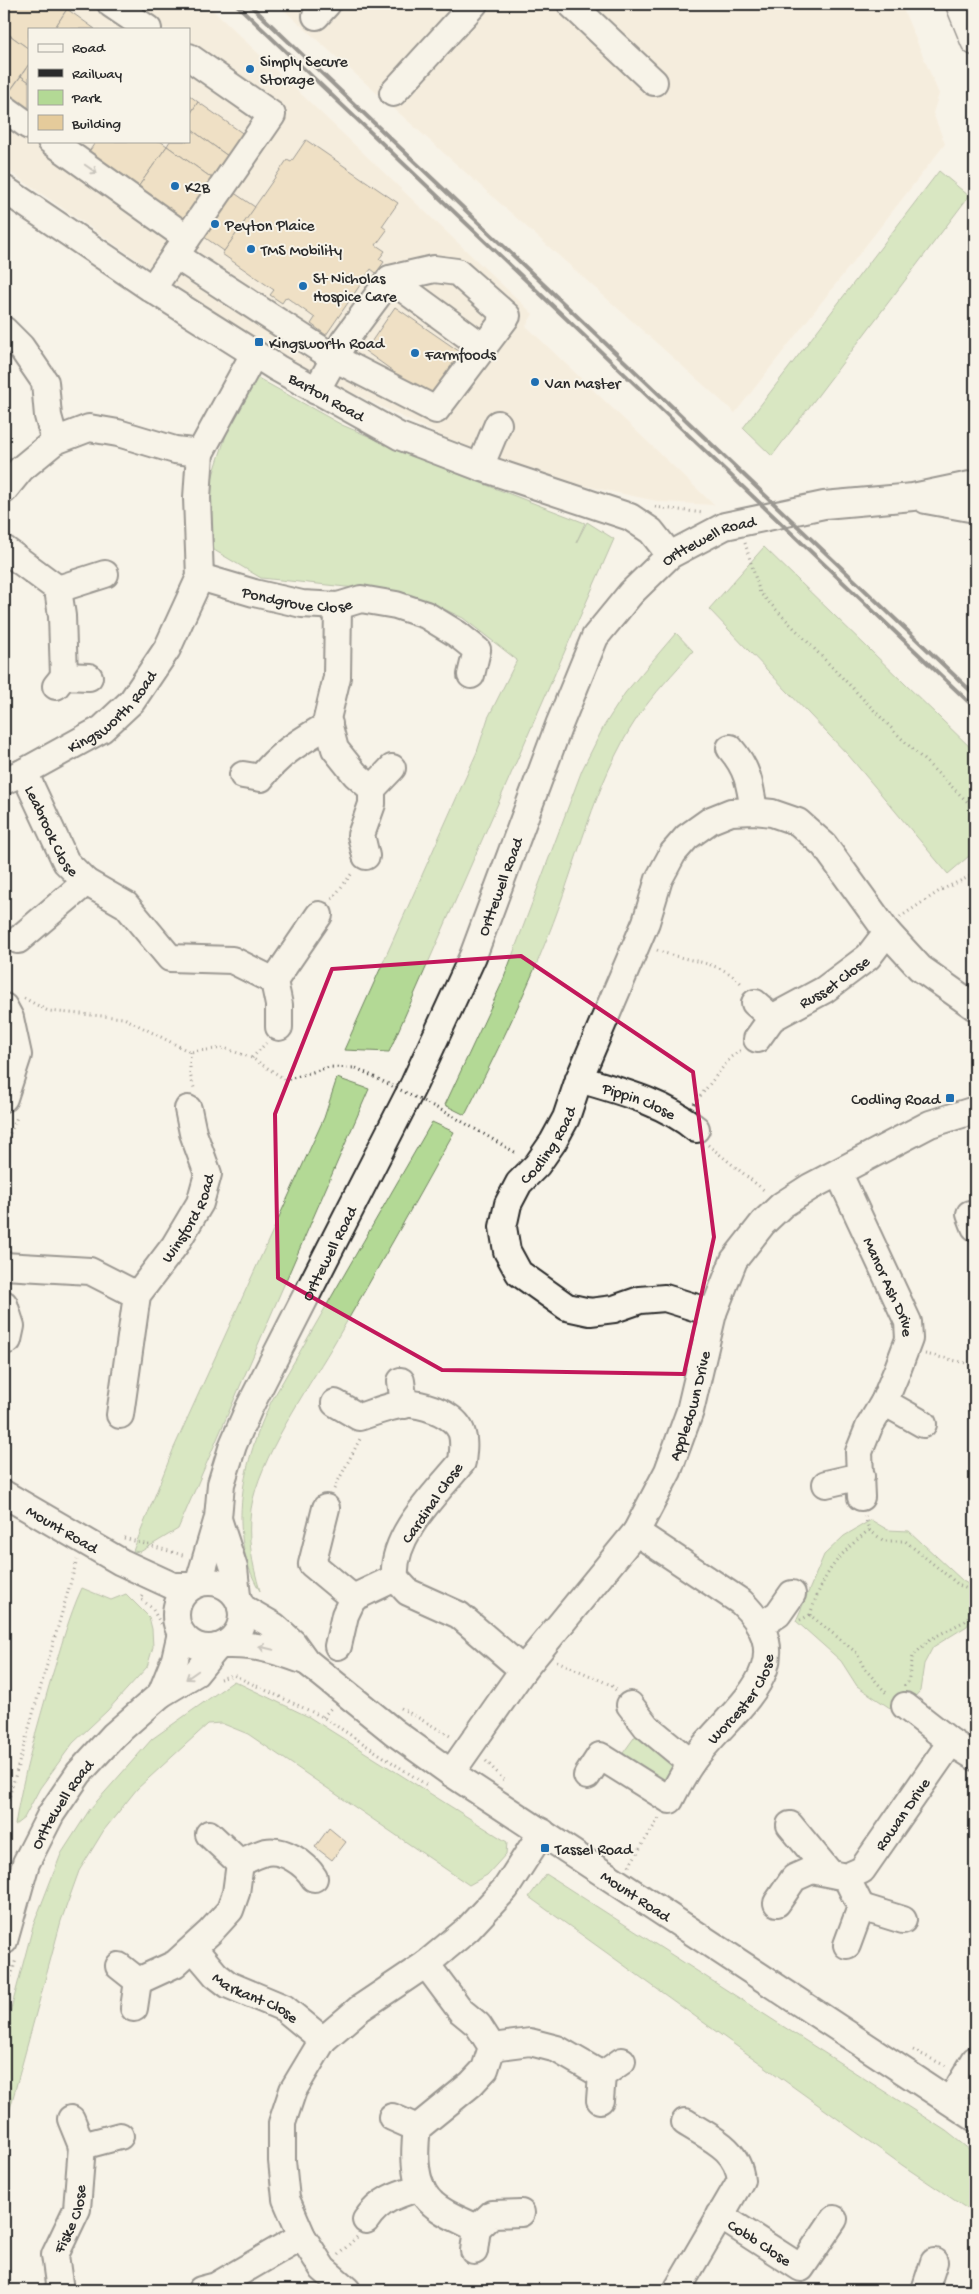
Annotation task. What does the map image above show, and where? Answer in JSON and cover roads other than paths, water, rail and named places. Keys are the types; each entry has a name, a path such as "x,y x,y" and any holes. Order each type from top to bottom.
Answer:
{"highway":[{"path":"960,4 975,40"}],"street":[{"path":"111,4 147,28"},
{"path":"393,93 474,4"},
{"path":"571,4 654,82"},
{"path":"152,289 272,115 190,58"},
{"path":"4,108 28,125"},
{"path":"62,144 181,246 334,358 436,410 507,316 458,272 434,269 390,278 334,358 316,392"},
{"name":"Barton Road","path":"4,189 152,289 316,392 399,436 480,467 630,517 651,531 670,555"},
{"path":"390,278 483,347"},
{"path":"4,330 22,347 46,382 48,416 54,441"},
{"name":"Kingsworth Road","path":"14,777 102,729 132,701 167,649 200,577 197,498 200,453 254,354"},
{"path":"480,467 498,424"},
{"path":"4,490 21,469 54,441 89,428 118,433 175,450 200,453"},
{"name":"Orttewell Road","path":"195,1584 218,1518 221,1484 236,1438 249,1408 414,1084 473,956 559,725 595,637 631,593 670,555 725,526 824,505 913,497 975,484"},
{"path":"913,497 975,509"},
{"path":"4,549 58,589 70,680"},
{"path":"58,589 105,574"},
{"name":"Pondgrove Close","path":"200,577 254,593 302,604 338,606 361,599 396,605 426,615 457,634 477,650 471,675"},
{"path":"338,606 337,677 327,719 336,749 355,774 372,789"},
{"path":"242,775 262,778 271,766 291,747 329,724"},
{"path":"730,748 742,762 750,783 754,811"},
{"path":"366,856 361,835 372,804 372,789 392,768"},
{"name":"Leabrook Close","path":"14,777 66,862 86,882 126,905 170,958 232,960 274,981"},
{"name":"Codling Road","path":"713,1314 666,1298 640,1300 614,1309 590,1312 567,1306 520,1273 507,1252 503,1227 508,1204 519,1183 537,1164 553,1142 566,1118 579,1079 638,941 659,879 673,853 687,837 711,820 732,812 754,811 772,813 798,822 824,845 886,932 920,968 975,1007"},
{"name":"Leabrook Close","path":"18,940 86,882"},
{"path":"279,1027 279,1006 274,981 319,915"},
{"name":"Russet Close","path":"758,1039 764,1010 824,990 868,957 886,932"},
{"path":"9,1106 18,1054 10,1018 13,1002"},
{"name":"Pippin Close","path":"579,1079 631,1095 690,1124"},
{"name":"Appledown Drive","path":"451,1773 522,1670 636,1532 668,1471 690,1411 713,1314 734,1260 762,1223 782,1205 810,1187 839,1174 930,1124 975,1110"},
{"name":"Winsford Road","path":"118,1418 137,1295 175,1245 200,1203 208,1174 186,1128"},
{"name":"Manor Ash Drive","path":"826,1484 861,1486 859,1452 869,1427 884,1402 909,1339 908,1322 839,1174"},
{"path":"4,1266 90,1271 137,1295"},
{"path":"4,1304 11,1326 8,1340"},
{"name":"Cardinal Close","path":"335,1403 359,1417 375,1412 403,1393 412,1404 439,1411 461,1431 464,1449 462,1462 410,1526 397,1551 394,1578"},
{"path":"884,1402 923,1424"},
{"name":"Mount Road","path":"4,1494 121,1562 173,1586 195,1584"},
{"path":"326,1508 312,1564 353,1598"},
{"name":"Orttewell Road","path":"218,1518 234,1568 239,1602"},
{"name":"Worcester Close","path":"587,1776 600,1756 670,1800 691,1763 741,1706 760,1678 768,1658 763,1631 753,1614 741,1602 636,1532"},
{"name":"Mount Road","path":"121,1562 164,1605 174,1629"},
{"path":"338,1646 345,1615 353,1598 394,1578 408,1592 459,1615 522,1670"},
{"path":"210,1581 220,1583 230,1588 239,1602 242,1618 240,1629 233,1638 221,1646 203,1648 190,1643 174,1629 176,1608 181,1596 195,1584 210,1581"},
{"name":"Worcester Close","path":"763,1631 792,1594"},
{"name":"Mount Road","path":"239,1602 274,1626 293,1643 306,1661 394,1732 451,1773 542,1832 626,1871 975,2118"},
{"name":"Orttewell Road","path":"161,1694 175,1660 174,1629"},
{"name":"Mount Road","path":"221,1646 250,1644 278,1650 306,1661"},
{"name":"Orttewell Road","path":"10,1949 26,1863 51,1814 79,1773 114,1735 161,1694 196,1673 221,1646"},
{"path":"898,1702 951,1742 975,1757"},
{"path":"630,1705 646,1726 691,1763"},
{"name":"Rowan Drive","path":"838,1874 862,1870 951,1742"},
{"path":"790,1825 838,1874 861,1907 903,1920"},
{"path":"347,2290 323,2270 302,2236 286,2199 282,2161 282,2123 293,2090 323,2040 359,2010 426,1964 468,1929 506,1888 542,1832"},
{"path":"209,1834 240,1863"},
{"path":"240,1863 266,1852 279,1852 303,1866 314,1878"},
{"path":"134,2008 129,1973 184,1956 230,1910 236,1893 240,1863"},
{"path":"777,1903 794,1878 812,1870 838,1874"},
{"path":"847,1945 861,1907"},
{"name":"Markant Close","path":"184,1956 229,1985 284,2008 323,2040"},
{"path":"426,1964 461,2011 478,2025 492,2047"},
{"path":"492,2047 530,2042 557,2049 608,2079"},
{"path":"492,2047 485,2069 471,2084 417,2128 414,2156 421,2187 432,2204 476,2240 492,2214 521,2213"},
{"path":"950,2101 970,2069"},
{"path":"392,2117 417,2128"},
{"name":"Fiske Close","path":"60,2290 55,2255 77,2210 82,2146 71,2119"},
{"name":"Cobb Close","path":"677,2290 741,2180 740,2166 731,2152 685,2122"},
{"path":"82,2146 120,2136"},
{"path":"366,2220 373,2210 391,2196 421,2187"},
{"name":"Cobb Close","path":"719,2215 801,2268 834,2219"},
{"path":"201,2290 216,2286 302,2236"},
{"path":"925,2290 934,2262"}],"railway":[{"path":"236,4 975,708"},
{"path":"249,4 975,695"}],"place":[{"name":"Simply Secure Storage","path":"250,69"},
{"name":"K2B","path":"175,186"},
{"name":"Peyton Plaice","path":"215,224"},
{"name":"TMS Mobility","path":"251,249"},
{"name":"St Nicholas Hospice Care","path":"303,286"},
{"name":"Kingsworth Road","path":"259,342"},
{"name":"Farmfoods","path":"415,353"},
{"name":"Van Master","path":"535,382"},
{"name":"Codling Road","path":"950,1098"},
{"name":"Tassel Road","path":"545,1848"}]}
